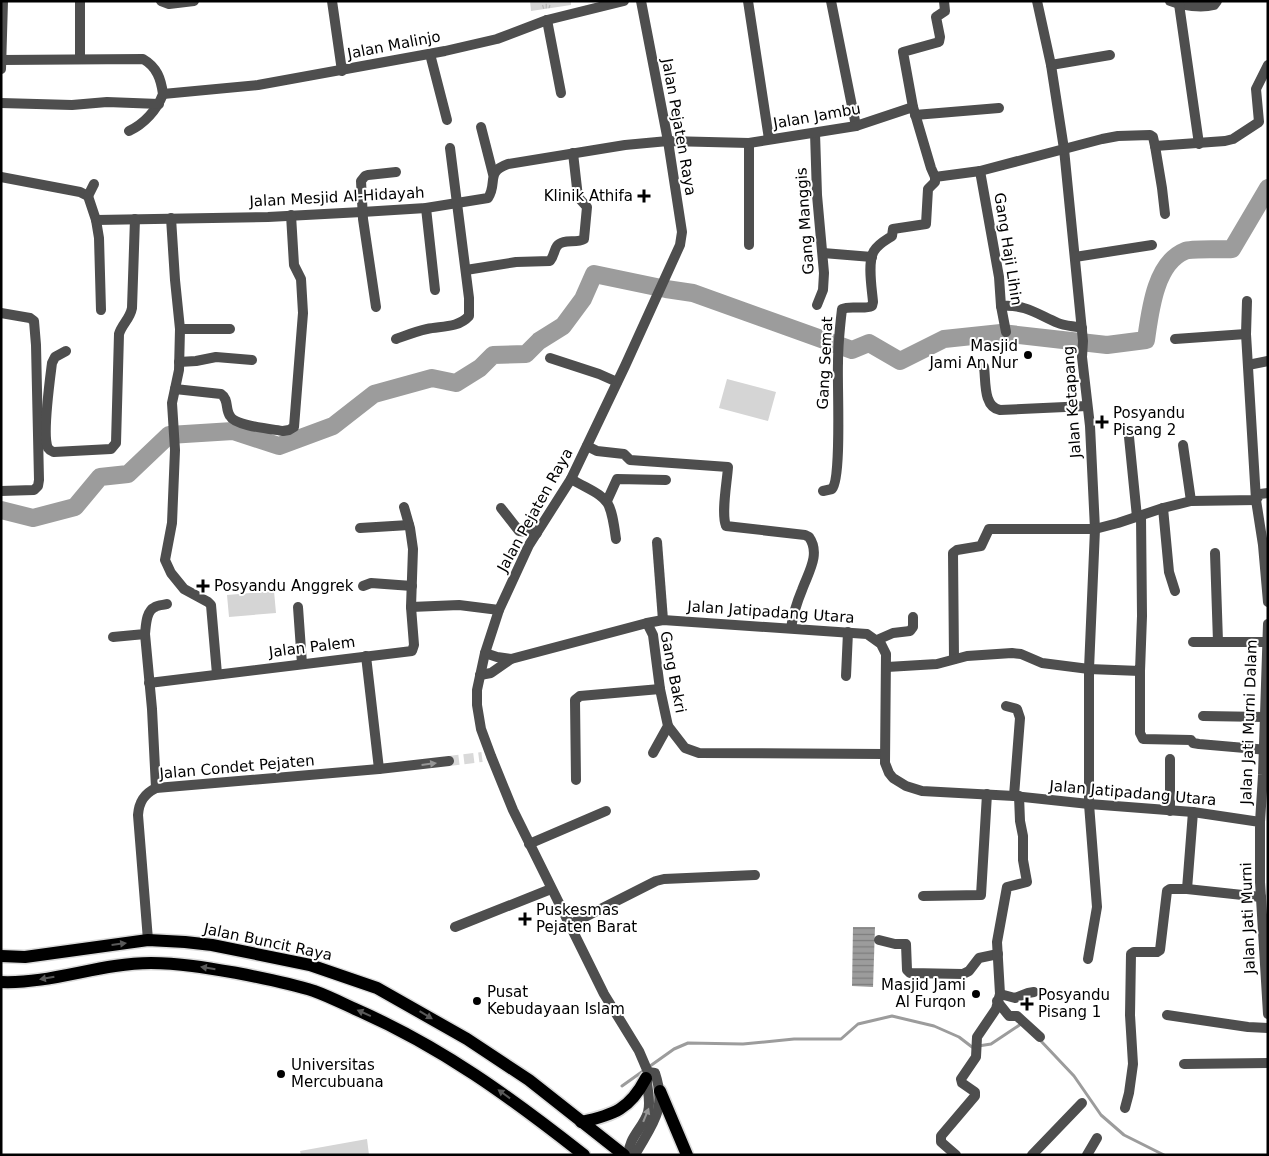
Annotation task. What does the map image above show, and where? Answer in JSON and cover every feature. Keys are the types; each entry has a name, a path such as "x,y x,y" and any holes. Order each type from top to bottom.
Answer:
{"main road":[{"name":"Jalan Buncit Raya","path":"1,956 25,957 148,940 212,945 310,964 377,988 424,1013 493,1055 529,1080 624,1155"},
{"path":"88,948 94,961 92,969"},
{"path":"1,982 28,981 115,965 142,963 186,965 279,981 315,992 382,1021 442,1053 502,1092 560,1136 574,1151 584,1155"},
{"path":"578,1119 599,1118 617,1111 636,1096 647,1075"},
{"path":"660,1091 687,1155"}],"street":[{"path":"1,69 3,1"},
{"path":"80,1 80,59"},
{"path":"161,1 169,4 194,1"},
{"path":"332,1 342,70"},
{"name":"Jalan Malinjo","path":"1,103 72,105 161,99 258,85 430,54 497,39 547,20 624,1"},
{"name":"Jalan Pejaten Raya","path":"641,1 668,141 682,236 680,245 658,297 571,479 526,553 499,610 485,653 477,690 478,716 487,757 604,994 640,1055 647,1075 650,1095 649,1110 628,1148 629,1155 636,1153 656,1118 660,1091 655,1073 647,1075"},
{"path":"748,1 769,139"},
{"path":"831,1 856,126"},
{"path":"822,253 872,257 875,250 892,236 894,229 926,224 928,189 935,182 935,177 930,168 914,111 903,52 939,42 936,17 945,11 944,1"},
{"name":"Jalan Ketapang","path":"1037,1 1051,65 1064,150 1090,426 1095,529 1090,669 1089,804 1097,907 1088,959"},
{"path":"1200,144 1175,3 1209,6 1214,5 1216,1"},
{"path":"547,20 561,93"},
{"path":"430,54 447,120"},
{"path":"1051,65 1110,55"},
{"path":"2,60 143,59 157,71 161,99 144,122 129,131"},
{"path":"1155,146 1200,144 1229,140 1259,122 1256,89 1268,65"},
{"name":"Jalan Jambu","path":"668,141 749,142 856,126 914,111 999,108"},
{"path":"481,127 493,174"},
{"name":"Gang Manggis","path":"815,133 817,195 824,283 817,305"},
{"path":"935,177 980,171 1118,136 1150,135 1153,137 1155,146 1164,214"},
{"path":"493,174 500,167 508,164 625,145 668,141"},
{"path":"749,142 749,246"},
{"path":"396,339 429,329 447,327 465,320 469,316 470,308 466,270 450,148"},
{"path":"466,270 516,262 550,261 557,245 563,242 581,241 584,239 587,206 578,197 573,153"},
{"name":"Gang Haji Lihin","path":"980,171 999,277 1001,306 1006,332"},
{"path":"376,307 362,212 361,184 362,178 368,175 396,172"},
{"name":"Jalan Mesjid Al-Hidayah","path":"96,220 291,215 426,208 489,197 493,174"},
{"path":"1,177 80,192 88,196"},
{"path":"94,184 88,196 96,220 99,238 101,310"},
{"path":"426,208 435,290"},
{"path":"175,389 224,395 229,415 237,422 283,431 294,427 303,313 301,279 294,265 291,215"},
{"path":"170,218 174,280 180,329 177,383 172,404 175,450 172,524 165,563 184,589 211,605 217,674"},
{"path":"66,350 55,357 52,363 47,404 47,446 51,452 111,449 116,443 119,334 122,326 131,315 132,308 135,219"},
{"path":"1075,257 1152,245"},
{"name":"Gang Semat","path":"823,491 832,489 836,480 838,451 838,360 843,308 868,308 872,306 872,257"},
{"path":"1247,301 1246,334 1256,500 1263,546 1268,602"},
{"path":"1001,306 1012,305 1029,309 1057,323 1082,328"},
{"path":"1,313 30,318 34,321 39,480 38,486 34,490 1,491"},
{"path":"180,329 230,329"},
{"path":"1175,340 1246,334"},
{"path":"179,362 216,357 252,360"},
{"path":"550,358 617,382"},
{"path":"1248,365 1268,361"},
{"path":"984,367 989,403 994,409 1087,406"},
{"path":"1129,437 1139,517 1142,616 1140,733 1143,739 1191,740 1199,744 1266,750"},
{"path":"1183,445 1191,501"},
{"path":"587,446 597,451 624,454 630,460 728,467 725,506 726,526 810,536 814,560 802,588 791,628"},
{"path":"571,479 599,494 607,501 612,512 616,539"},
{"path":"607,501 617,480 666,480"},
{"path":"1256,500 1260,494 1268,493"},
{"path":"954,658 952,555 954,551 982,546 988,530 1095,529 1191,501 1256,500"},
{"path":"366,656 407,653 413,650 411,606 413,550 404,507"},
{"path":"501,508 518,531 537,533"},
{"path":"1163,508 1168,572 1176,591"},
{"path":"360,528 409,525"},
{"path":"658,542 663,620"},
{"path":"1215,553 1218,642"},
{"path":"363,586 372,583 412,586"},
{"path":"156,788 152,709 145,634 150,611 154,607 167,604"},
{"path":"411,606 459,605 499,610"},
{"path":"298,607 302,664"},
{"path":"877,640 893,633 912,630 913,617"},
{"name":"Jalan Jatipadang Utara","path":"480,675 491,673 511,659 663,620 862,632 877,640 885,650 887,667 884,761 893,778 906,786 929,791 1016,796 1194,812 1260,822"},
{"name":"Gang Bakri","path":"647,623 653,635 660,690 668,726 653,753"},
{"name":"Jalan Jati Murni Dalam","path":"1260,822 1266,750 1265,717 1268,624"},
{"path":"846,676 848,632"},
{"path":"113,637 145,634"},
{"path":"1193,642 1267,642"},
{"name":"Jalan Jatipadang Utara","path":"485,653 511,659"},
{"path":"887,667 937,664 967,656 1012,653 1021,654 1042,663 1090,669 1140,671"},
{"name":"Jalan Palem","path":"149,683 366,656 379,769"},
{"path":"576,780 575,700 580,696 660,690"},
{"path":"956,1155 941,1142 941,1136 975,1096 975,1092 962,1083 961,1078 968,1065 976,1057 978,1037 996,1008 999,997 997,942 1007,887 1027,882 1023,860 1024,836 1016,796 1020,718 1017,709 1006,706"},
{"path":"1203,716 1265,717"},
{"path":"668,726 685,748 699,753 884,754"},
{"path":"1170,759 1170,811"},
{"name":"Jalan Condet Pejaten","path":"148,940 138,815 142,798 156,788 379,769 449,761"},
{"path":"923,896 981,894 987,794"},
{"path":"530,844 606,811"},
{"path":"1187,889 1194,812"},
{"name":"Jalan Jati Murni","path":"1260,822 1261,898 1268,1014"},
{"path":"569,925 656,881 664,879 755,875"},
{"path":"454,927 551,889"},
{"path":"1125,1108 1133,1064 1130,1015 1131,953 1159,951 1166,891 1170,889 1187,889 1261,898"},
{"path":"879,940 906,944 907,970 910,974 961,975 969,971 980,958 998,954"},
{"path":"999,997 1015,998 1034,992"},
{"path":"999,997 1009,1016 1017,1016 1040,1038"},
{"path":"1167,1015 1248,1027 1268,1028"},
{"path":"1184,1064 1268,1064"},
{"path":"1032,1155 1082,1103"},
{"path":"1087,1155 1097,1138"}],"green space":[{"path":"530,1 571,1 571,5 531,11"},
{"path":"727,379 776,392 768,421 719,408"},
{"path":"274,591 276,613 229,617 227,595"},
{"path":"367,1139 369,1155 301,1155 300,1151"}],"shaded area":[{"path":"853,927 875,927 873,987 852,986"}],"waterway":[{"path":"1,510 33,518 75,507 100,477 128,474 169,435 233,431 279,446 333,426 374,394 432,378 456,383 480,368 493,355 526,354 539,341 563,326 583,299 594,274 693,293 852,350 869,343 900,361 944,339 1001,333 1107,345 1146,340 1152,303 1167,266 1175,257 1185,251 1232,249 1268,188"},
{"path":"622,1086 674,1049 688,1043 743,1044 794,1039 841,1039 858,1024 892,1016 934,1026 959,1037 972,1047 991,1044 1021,1024"},
{"path":"1040,1040 1074,1076 1101,1115 1124,1135 1164,1155"}],"tunnel":[{"path":"449,761 482,757"}],"place":[{"name":"Klinik Athifa","path":"644,196"},
{"name":"Masjid Jami An Nur","path":"1028,355"},
{"name":"Posyandu Pisang 2","path":"1102,422"},
{"name":"Posyandu Anggrek","path":"203,586"},
{"name":"Puskesmas Pejaten Barat","path":"525,919"},
{"name":"Masjid Jami Al Furqon","path":"976,994"},
{"name":"Pusat Kebudayaan Islam","path":"477,1001"},
{"name":"Posyandu Pisang 1","path":"1027,1004"},
{"name":"Universitas Mercubuana","path":"281,1074"}]}
